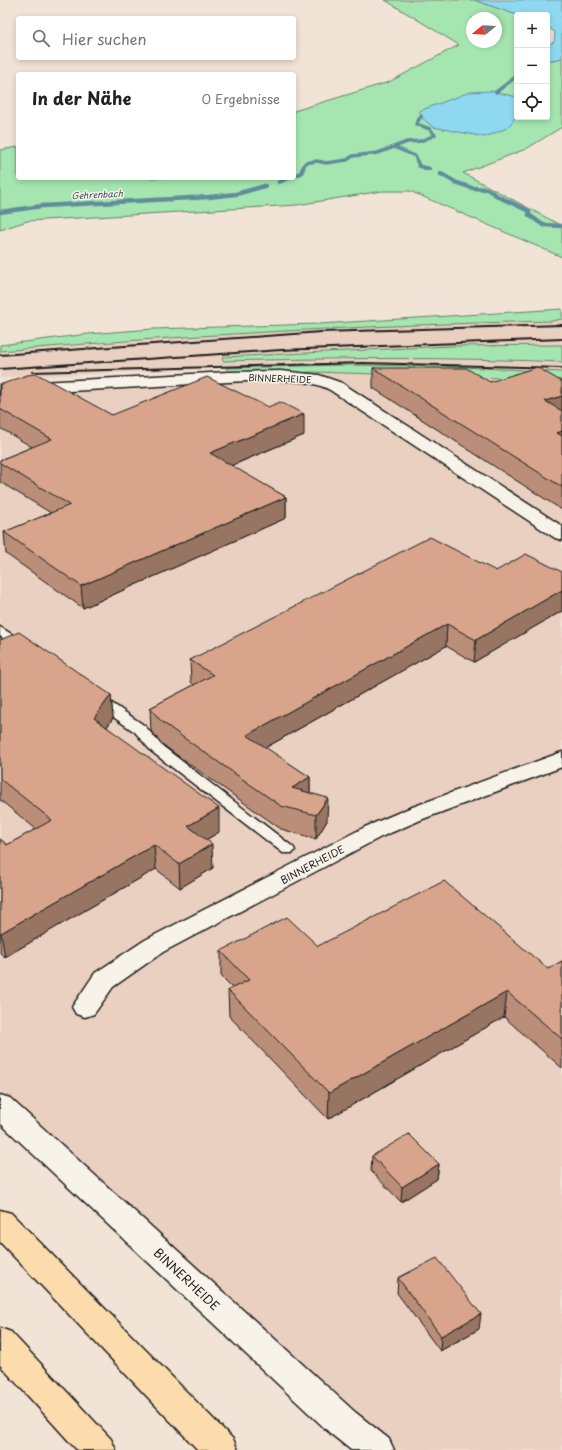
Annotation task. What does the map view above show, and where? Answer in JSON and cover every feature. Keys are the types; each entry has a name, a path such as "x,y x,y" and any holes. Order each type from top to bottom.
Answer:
{"highway":[{"path":"0,1222 221,1450"},
{"path":"0,1342 99,1450"}],"street":[{"name":"BINNERHEIDE","path":"0,390 86,384 243,377 294,377 316,379 331,384 342,390 562,534"},
{"name":"BINNERHEIDE","path":"85,1007 104,980 154,946 373,832 415,814 562,759"},
{"name":"BINNERHEIDE","path":"0,1106 343,1423 377,1450"}],"lane":[{"path":"0,631 32,653"},
{"path":"89,694 140,729 156,748 288,850"}],"shaded area":[{"path":"562,319 562,345 450,346 222,357 223,361 341,357 471,358 562,362 562,372 442,366 338,365 226,368 0,378 0,351 241,332 414,324 552,321"},
{"path":"314,372 562,380 562,1450 395,1450 356,1424 0,1091 0,388"}],"green space":[{"path":"385,0 474,0 514,14 514,120 550,120 550,60 562,58 562,127 526,149 463,173 562,226 562,257 410,191 382,191 297,205 27,221 0,230 0,150 16,147 16,180 296,180 296,110 389,82 459,45"},
{"path":"562,309 562,319 552,321 414,325 276,332 138,340 0,351 0,345 88,334 153,329 319,324"},
{"path":"562,345 562,362 392,358 223,361 222,357 450,346"},
{"path":"338,365 442,366 562,372 562,380 314,372 230,376 226,368"}],"water":[{"path":"474,0 562,0 562,58 550,60 550,44 554,42 555,32 550,29 550,12 514,12 514,14"},
{"path":"491,91 514,96 514,120 507,128 485,137 433,127 423,119 419,111 470,92"}],"building":[{"path":"537,367 562,382 562,396 545,401 562,411 562,431 557,433 562,436 562,487 373,368 466,368 490,382"},
{"path":"37,374 112,415 207,377 268,407 280,402 304,414 210,453 286,497 81,586 4,532 70,505 0,463 0,460 52,439 0,409 0,385 27,375"},
{"path":"430,537 496,571 526,554 562,572 562,590 476,640 447,624 247,735 310,777 292,788 328,798 316,815 281,806 161,721 150,708 213,675 190,660"},
{"path":"19,632 111,695 94,718 219,808 188,826 212,844 179,864 154,845 1,933 0,839 7,845 52,820 0,779 0,640"},
{"path":"444,881 548,969 562,961 562,1039 507,992 329,1093 228,990 249,980 221,951 287,917 318,946"},
{"path":"409,1134 439,1164 402,1187 372,1156"},
{"path":"437,1258 481,1314 441,1336 398,1278"}],"waterway":[{"name":"Gehrenbach","path":"496,92 514,78"},
{"name":"Gehrenbach","path":"303,169 305,163 317,161 326,163 347,160 353,156 378,153 407,142 421,141 435,135 430,129 416,124 421,116"},
{"path":"394,147 415,156 419,166 429,169 425,168"},
{"name":"Gehrenbach","path":"296,175 301,173 303,168"},
{"path":"441,174 455,182 472,188 487,189 499,197 529,211 529,215 543,225 562,226"},
{"name":"Gehrenbach","path":"279,182 284,180"},
{"name":"Gehrenbach","path":"0,212 42,206 209,197 236,194 265,186"}],"railway":[{"path":"0,355 321,332 562,325"},
{"path":"0,369 281,350 562,339"},
{"path":"32,372 363,363 562,368"}]}
